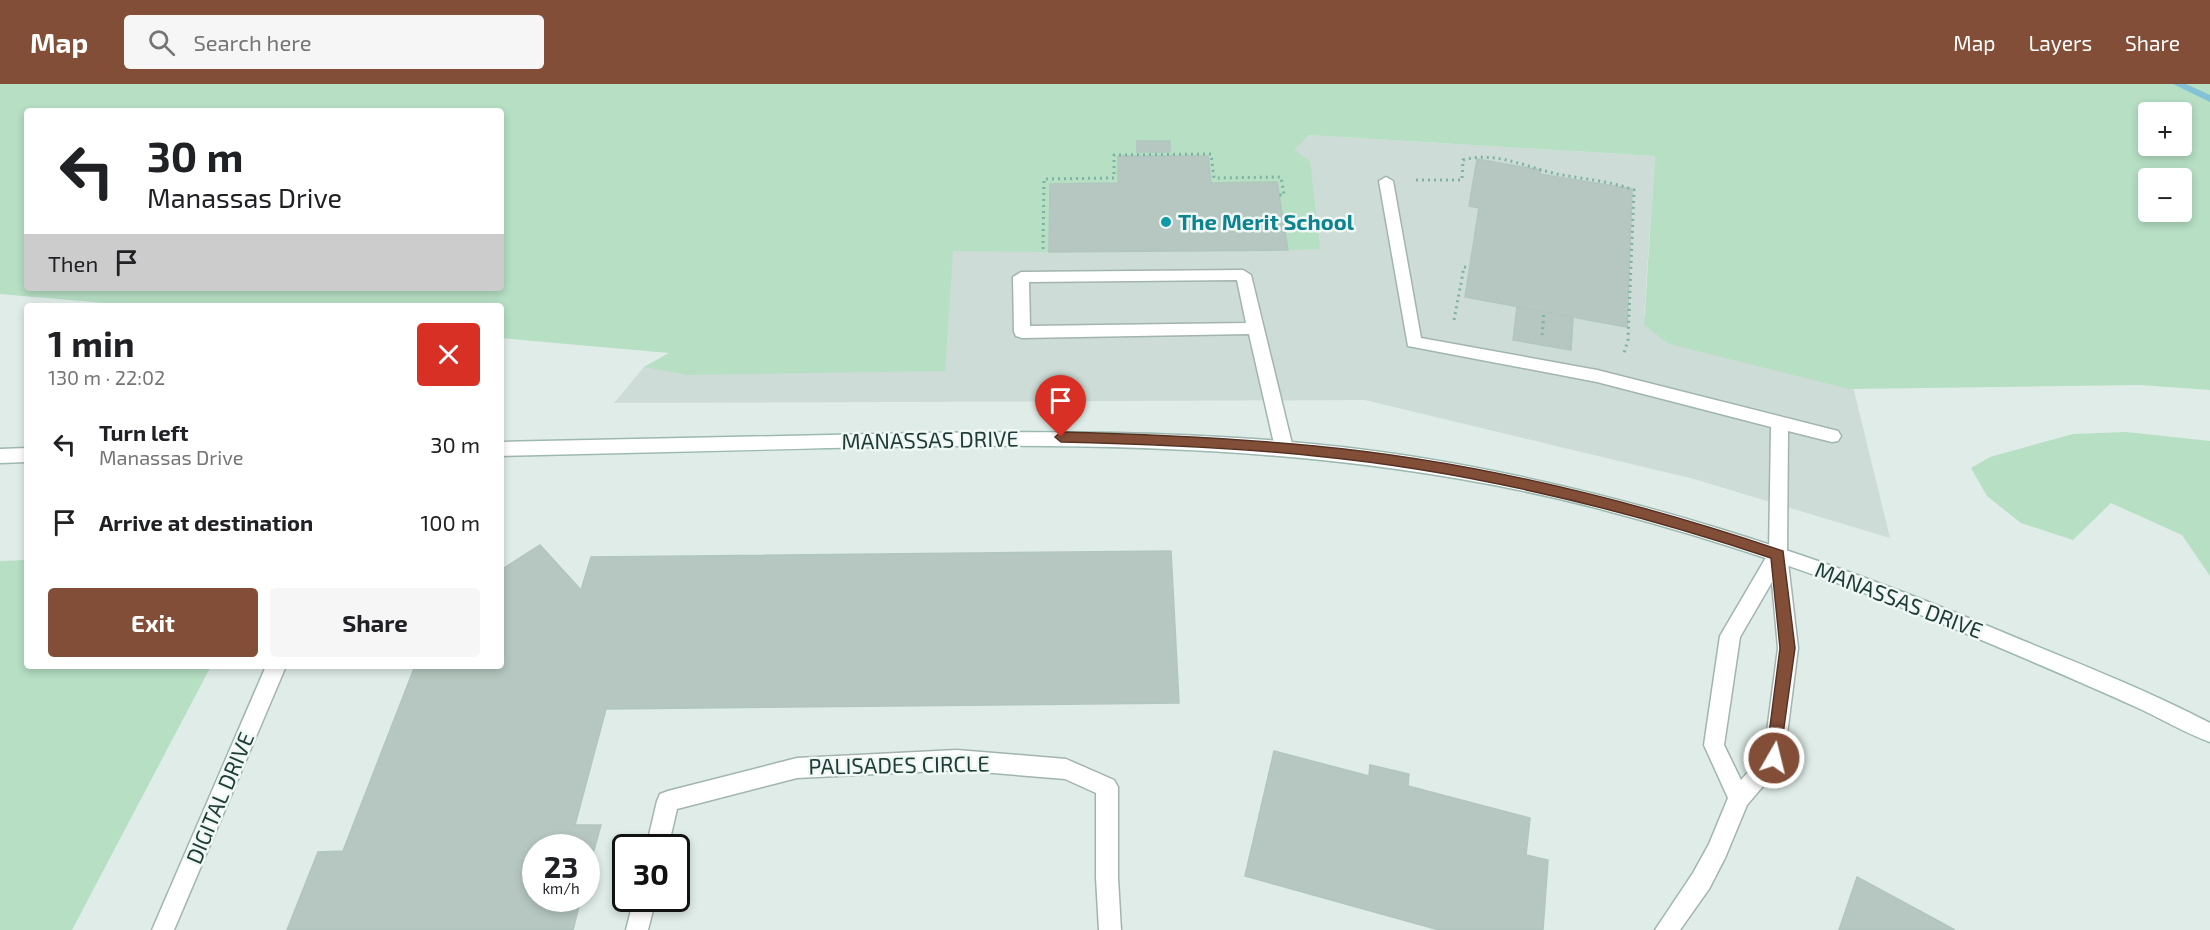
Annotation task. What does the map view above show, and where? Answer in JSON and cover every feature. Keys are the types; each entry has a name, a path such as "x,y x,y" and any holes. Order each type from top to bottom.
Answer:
{"main road":[{"path":"1386,181 1414,342 1606,378 1832,436"},
{"path":"1254,328 1022,332 1021,277 1243,275 1284,448"},
{"path":"1666,930 1701,881 1718,851 1739,798 1774,758 1788,648 1778,555 1780,423"},
{"name":"MANASSAS DRIVE","path":"504,449 1061,437 1174,440 1284,448 1448,469 1581,498 1724,537 1778,555 1873,588 2003,640 2210,733"},
{"path":"0,456 24,455"},
{"path":"1739,798 1714,745 1730,636 1778,555"},
{"name":"DIGITAL DRIVE","path":"163,930 275,669"},
{"name":"PALISADES CIRCLE","path":"660,834 668,801 796,768 957,760 1066,769 1107,788 1107,878 1110,930"},
{"path":"638,930 642,912"}],"path":[{"path":"1043,258 1044,179 1114,178 1114,155 1211,154 1214,178 1281,177 1284,195 1279,195"},
{"path":"1386,181 1462,180 1463,160 1478,156 1532,165 1554,173 1621,184 1634,190 1628,340 1623,354"},
{"path":"1453,322 1464,267 1470,268"},
{"path":"1541,342 1544,312"}],"shaded area":[{"path":"1309,135 1655,156 1644,315 1847,362 1890,538 1694,479 1365,400 614,403 644,367 886,234 1134,139 1293,150"}],"green space":[{"path":"0,84 2210,84 2210,390 2140,385 1849,389 1669,344 1644,325 1655,156 1309,135 1294,150 1310,161 1320,249 1288,250 1277,182 1211,183 1207,156 1118,156 1118,183 1050,184 1049,252 953,251 945,371 688,375 644,367 669,353 504,338 504,303 104,303 0,294"},
{"path":"2126,432 2210,441 2210,576 2182,535 2111,503 2073,540 2021,523 1987,496 1971,468 1990,457 2073,434"},
{"path":"24,560 24,669 209,669 72,930 0,930 0,561"}],"building":[{"path":"1137,141 1170,141 1170,152 1137,152"},
{"name":"The Merit School","path":"1118,156 1208,156 1211,183 1277,182 1288,250 1049,252 1050,184 1118,183"},
{"path":"1477,159 1541,170 1540,174 1632,189 1627,327 1465,297 1479,208 1469,206"},
{"path":"1517,307 1573,317 1571,350 1513,340"},
{"path":"540,545 581,590 591,557 1171,551 1179,703 606,709 575,825 601,825 598,834 522,834 522,912 578,912 573,930 287,930 318,852 343,851 414,669 504,669 504,568"},
{"path":"1274,751 1369,776 1370,765 1409,774 1408,786 1530,818 1526,855 1548,860 1543,930 1439,930 1245,876"},
{"path":"1857,877 1955,930 1839,930"}],"waterway":[{"path":"2178,84 2210,99"}],"place":[{"name":"The Merit School","path":"1166,222"}],"route":[{"path":"1061,437 1174,440 1317,451 1448,469 1581,498 1724,537 1778,555 1788,648 1774,758"}]}
